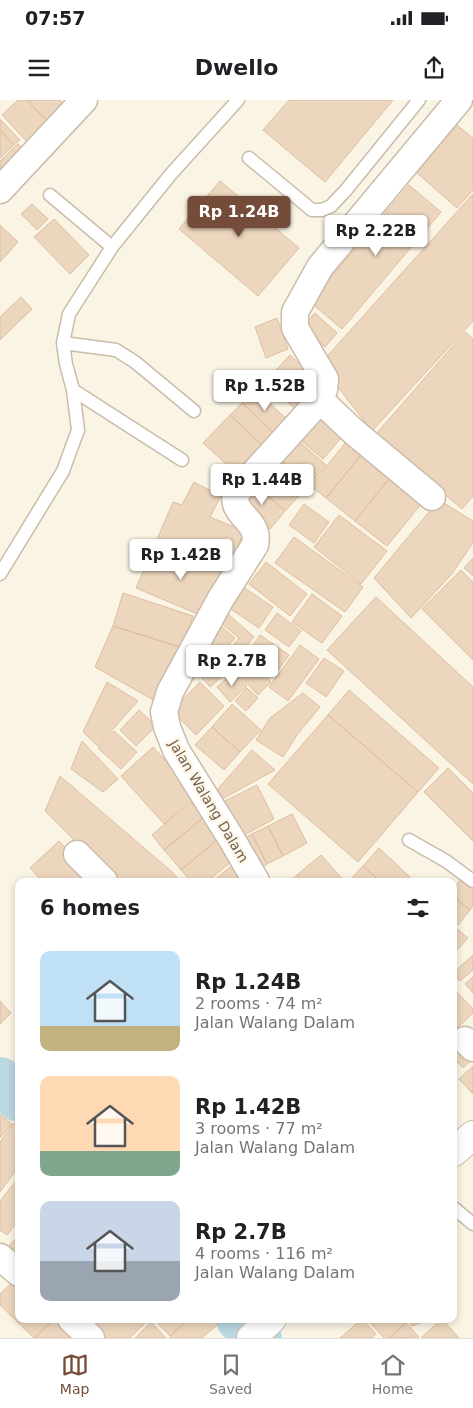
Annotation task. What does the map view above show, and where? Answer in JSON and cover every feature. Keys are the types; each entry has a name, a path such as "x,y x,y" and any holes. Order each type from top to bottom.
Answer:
{"main road":[{"path":"457,1149 473,1134"}],"street":[{"path":"0,190 84,100"},
{"path":"432,497 354,432 320,400 324,390 325,379 295,328 295,312 320,267 459,100"},
{"name":"Jalan Walang Dalam","path":"254,878 176,750 166,727 164,712 174,684 220,600 255,545 257,538 255,528 237,507 234,500 236,493 320,400"},
{"path":"77,854 101,878"},
{"path":"0,1257 15,1270"},
{"path":"75,1323 91,1338"}],"lane":[{"path":"0,574 63,471 78,430 73,390 63,343 69,314 112,247 171,174 238,100"},
{"path":"249,158 312,210 322,210 331,206 346,190 419,100"},
{"path":"50,195 112,247"},
{"path":"63,343 116,350 136,362 194,411"},
{"path":"73,390 182,460"},
{"path":"410,840 446,861 473,881"},
{"path":"457,1211 473,1224"}],"building":[{"path":"18,100 27,100 50,124 29,144 2,115"},
{"path":"27,100 60,100 67,108 50,124"},
{"path":"289,100 393,100 325,182 263,130"},
{"path":"0,119 20,140 14,145 0,130"},
{"path":"457,125 473,138 473,190 457,208 416,172"},
{"path":"0,130 14,145 0,158"},
{"path":"18,144 25,152 0,172 0,161"},
{"path":"220,181 299,248 258,296 179,229"},
{"path":"409,185 441,212 342,329 310,302"},
{"path":"473,194 473,321 372,431 320,364"},
{"path":"32,204 48,219 37,230 21,214"},
{"path":"54,219 89,255 70,274 34,237"},
{"path":"0,225 18,242 0,262"},
{"path":"21,297 32,309 0,340 0,317"},
{"path":"315,313 337,333 325,347 302,327"},
{"path":"277,318 288,349 266,358 255,327"},
{"path":"465,332 473,339 473,496 462,509 376,434"},
{"path":"290,355 320,383 295,409 266,381"},
{"path":"254,389 289,421 276,435 242,403"},
{"path":"242,403 276,435 264,447 230,415"},
{"path":"323,409 348,430 323,459 298,438"},
{"path":"230,415 264,447 238,475 203,443"},
{"path":"294,437 326,465 309,485 277,457"},
{"path":"346,442 362,454 326,498 311,486"},
{"path":"362,454 391,476 355,521 326,498"},
{"path":"277,457 309,485 285,511 253,483"},
{"path":"391,476 423,502 387,546 355,521"},
{"path":"194,482 221,496 210,517 244,531 227,573 155,544 173,502 182,505"},
{"path":"253,483 285,511 270,529 238,501"},
{"path":"439,500 473,521 473,543 451,575 411,618 374,578"},
{"path":"304,504 329,522 314,543 289,525"},
{"path":"339,515 387,551 361,584 314,547"},
{"path":"294,537 363,587 345,612 275,563"},
{"path":"155,544 227,573 207,618 136,588"},
{"path":"473,558 473,576 464,568"},
{"path":"266,562 307,594 290,616 249,584"},
{"path":"461,570 473,582 473,660 422,609"},
{"path":"237,583 273,607 259,628 223,604"},
{"path":"123,593 193,616 183,648 113,626"},
{"path":"312,594 342,616 322,643 292,622"},
{"path":"376,597 473,687 473,784 327,650"},
{"path":"277,613 301,631 289,647 265,630"},
{"path":"228,614 254,637 242,651 234,644 239,638 221,623"},
{"path":"216,622 235,638 216,660 203,649"},
{"path":"113,626 183,648 157,702 95,667"},
{"path":"260,635 289,655 274,676 246,656"},
{"path":"300,645 319,659 288,701 269,687"},
{"path":"228,650 240,661 228,673 217,663"},
{"path":"206,653 224,675 210,687 191,666"},
{"path":"324,658 344,671 326,697 306,683"},
{"path":"253,664 271,682 258,695 240,676"},
{"path":"234,672 247,686 230,702 217,687"},
{"path":"107,682 138,701 98,746 83,732"},
{"path":"200,682 224,706 196,735 172,711"},
{"path":"247,688 258,698 246,711 235,701"},
{"path":"349,690 439,768 418,792 328,715"},
{"path":"303,693 320,707 297,735 283,757 256,740 270,718"},
{"path":"232,704 261,730 240,752 212,727"},
{"path":"139,710 156,726 136,746 120,730"},
{"path":"328,715 418,792 358,862 268,784"},
{"path":"212,727 240,752 224,770 195,745"},
{"path":"114,731 137,752 121,769 98,748"},
{"path":"82,741 118,779 103,792 71,769"},
{"path":"153,747 196,795 164,824 121,776"},
{"path":"252,750 275,770 224,798 217,790"},
{"path":"448,768 473,793 473,841 424,792"},
{"path":"60,776 177,878 112,878 45,811"},
{"path":"257,785 274,819 240,837 223,802"},
{"path":"191,802 204,817 164,850 152,835"},
{"path":"292,814 307,843 283,856 268,826"},
{"path":"204,817 221,837 181,870 164,850"},
{"path":"268,826 283,856 267,864 252,834"},
{"path":"252,834 267,864 258,869 243,839"},
{"path":"221,837 238,856 212,878 188,878 181,870"},
{"path":"59,841 96,878 39,878 30,868"},
{"path":"379,848 410,877 377,878 363,866"},
{"path":"321,855 341,878 300,878 297,875"},
{"path":"235,863 248,878 217,878"},
{"path":"363,866 377,878 352,878"},
{"path":"463,876 473,884 473,905 470,910 457,899 457,884"},
{"path":"457,899 470,910 457,924"},
{"path":"457,929 468,938 457,950"},
{"path":"473,955 473,970 460,981 457,978 457,969"},
{"path":"473,977 473,993 465,984"},
{"path":"457,992 473,1009 473,1013 457,1028"},
{"path":"0,1001 11,1013 0,1024"},
{"path":"457,1042 473,1059 463,1068 457,1061"},
{"path":"473,1066 473,1094 459,1079"},
{"path":"0,1114 12,1124 0,1138"},
{"path":"14,1123 15,1171 0,1192 0,1142"},
{"path":"15,1182 15,1225 7,1235 0,1230 0,1201"},
{"path":"15,1239 15,1250 9,1246"},
{"path":"15,1280 15,1320 0,1305 0,1294"},
{"path":"19,1323 50,1323 34,1338"},
{"path":"50,1323 68,1323 82,1338 34,1338"},
{"path":"83,1323 145,1323 130,1338 98,1338"},
{"path":"152,1323 166,1338 135,1338"},
{"path":"158,1323 185,1323 170,1336"},
{"path":"185,1323 218,1324 202,1338 171,1338 170,1336"},
{"path":"357,1323 366,1323 376,1334 372,1338 340,1338"},
{"path":"371,1323 406,1323 389,1338 384,1338"},
{"path":"406,1323 419,1337 389,1338"},
{"path":"438,1323 446,1323 459,1338 422,1338"}],"waterway":[{"path":"0,1080 15,1095"},
{"path":"243,1323 259,1338"}]}
